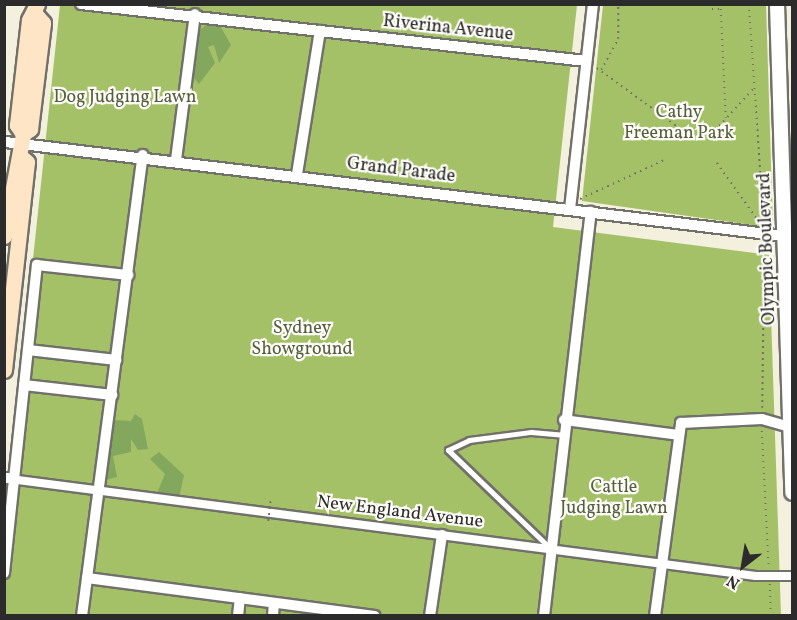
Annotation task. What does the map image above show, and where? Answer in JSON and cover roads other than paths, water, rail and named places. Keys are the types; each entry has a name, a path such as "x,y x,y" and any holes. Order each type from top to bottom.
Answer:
{"main road":[{"path":"4,370 27,162 17,126 29,20 37,10"},
{"path":"4,236 14,160 21,144"}],"street":[{"name":"Riverina Avenue","path":"81,4 195,14 320,31 586,61"},
{"path":"570,209 593,4"},
{"name":"Olympic Boulevard","path":"777,4 789,237 792,493"},
{"path":"176,160 195,14"},
{"path":"297,174 320,31"},
{"name":"Grand Parade","path":"4,142 142,155 789,237"},
{"path":"82,615 142,155"},
{"path":"544,615 562,435 591,212"},
{"path":"4,573 10,478 24,385 37,265 128,275"},
{"path":"28,350 116,360"},
{"path":"24,385 112,395"},
{"path":"655,615 681,423 762,419 790,427"},
{"path":"564,420 679,435"},
{"name":"New England Avenue","path":"10,478 552,550 770,576 792,576"},
{"path":"430,615 441,535"},
{"path":"87,578 375,615"},
{"path":"238,615 240,598"},
{"path":"273,615 274,603"}],"lane":[{"path":"552,550 448,450 469,440 531,432 562,435"}],"park label":[{"name":"Dog Judging Lawn","path":"125,98"},
{"name":"Cathy Freeman Park","path":"679,124"},
{"name":"Sydney Showground","path":"302,340"},
{"name":"Cattle Judging Lawn","path":"614,499"}]}
